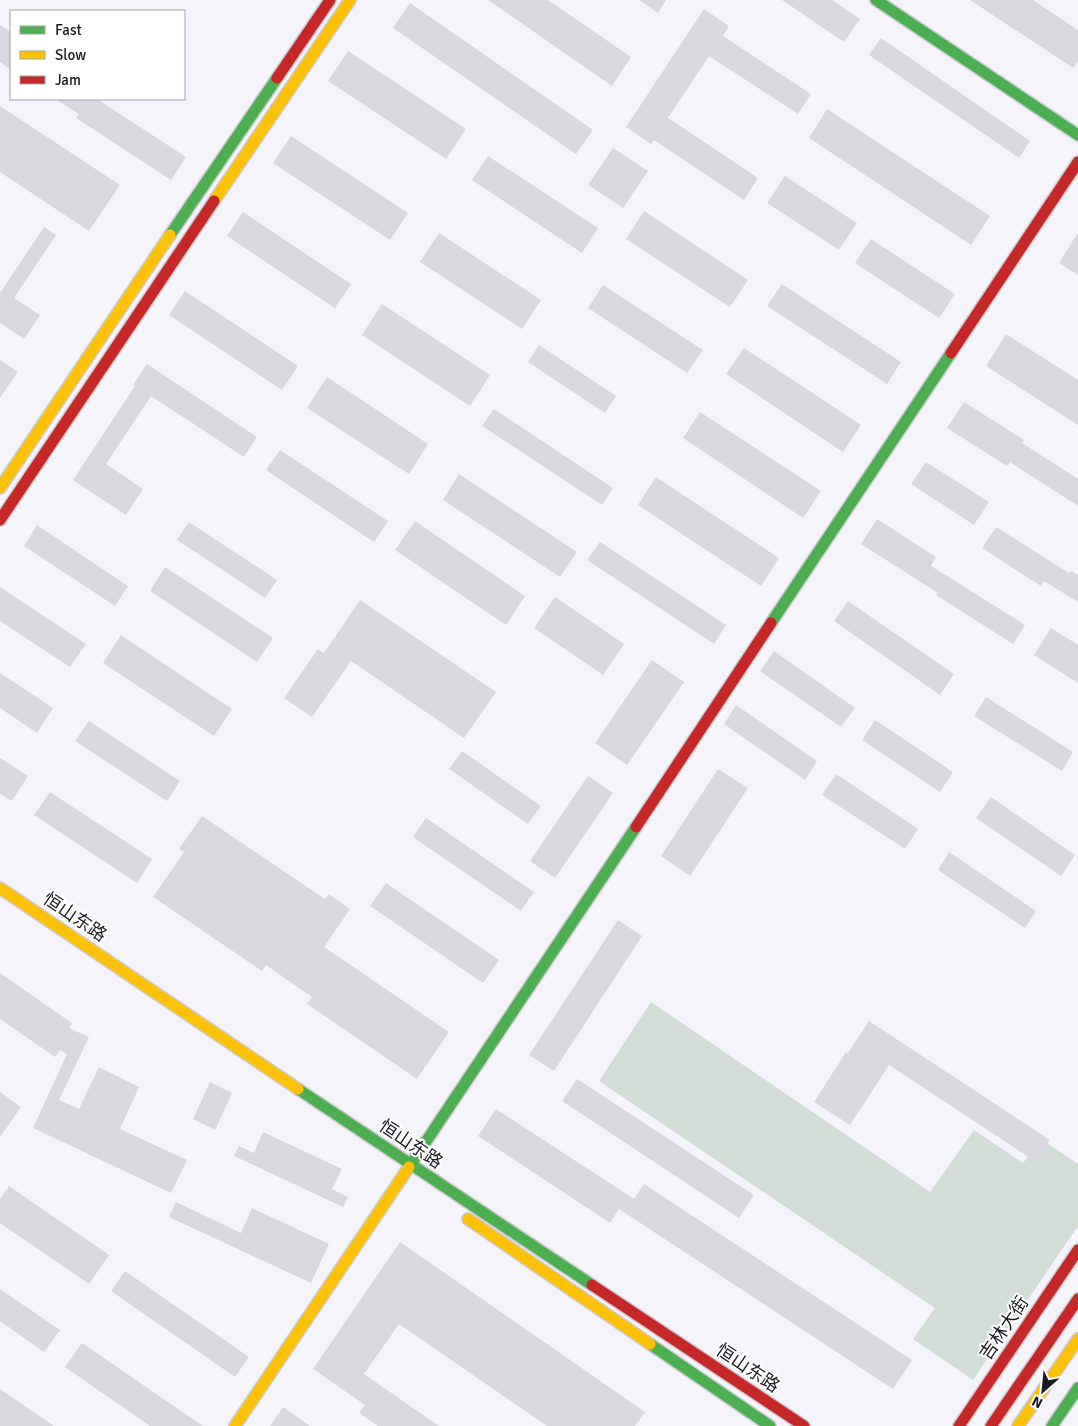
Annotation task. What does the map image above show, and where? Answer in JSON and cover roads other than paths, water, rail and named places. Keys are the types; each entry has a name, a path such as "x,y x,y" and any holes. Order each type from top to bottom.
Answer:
{"street":[{"path":"0,488 80,367 330,0"},
{"path":"0,520 350,0"},
{"path":"876,0 1078,135"},
{"path":"235,1426 1078,162"},
{"name":"恒山东路","path":"0,888 410,1165 804,1426"},
{"name":"恒山东路","path":"0,900 239,1063"},
{"name":"恒山东路","path":"461,1214 770,1426"},
{"name":"吉林大街","path":"959,1426 1078,1250"},
{"path":"991,1426 1078,1299"},
{"path":"1018,1426 1078,1338"},
{"path":"1052,1426 1078,1388"}]}
